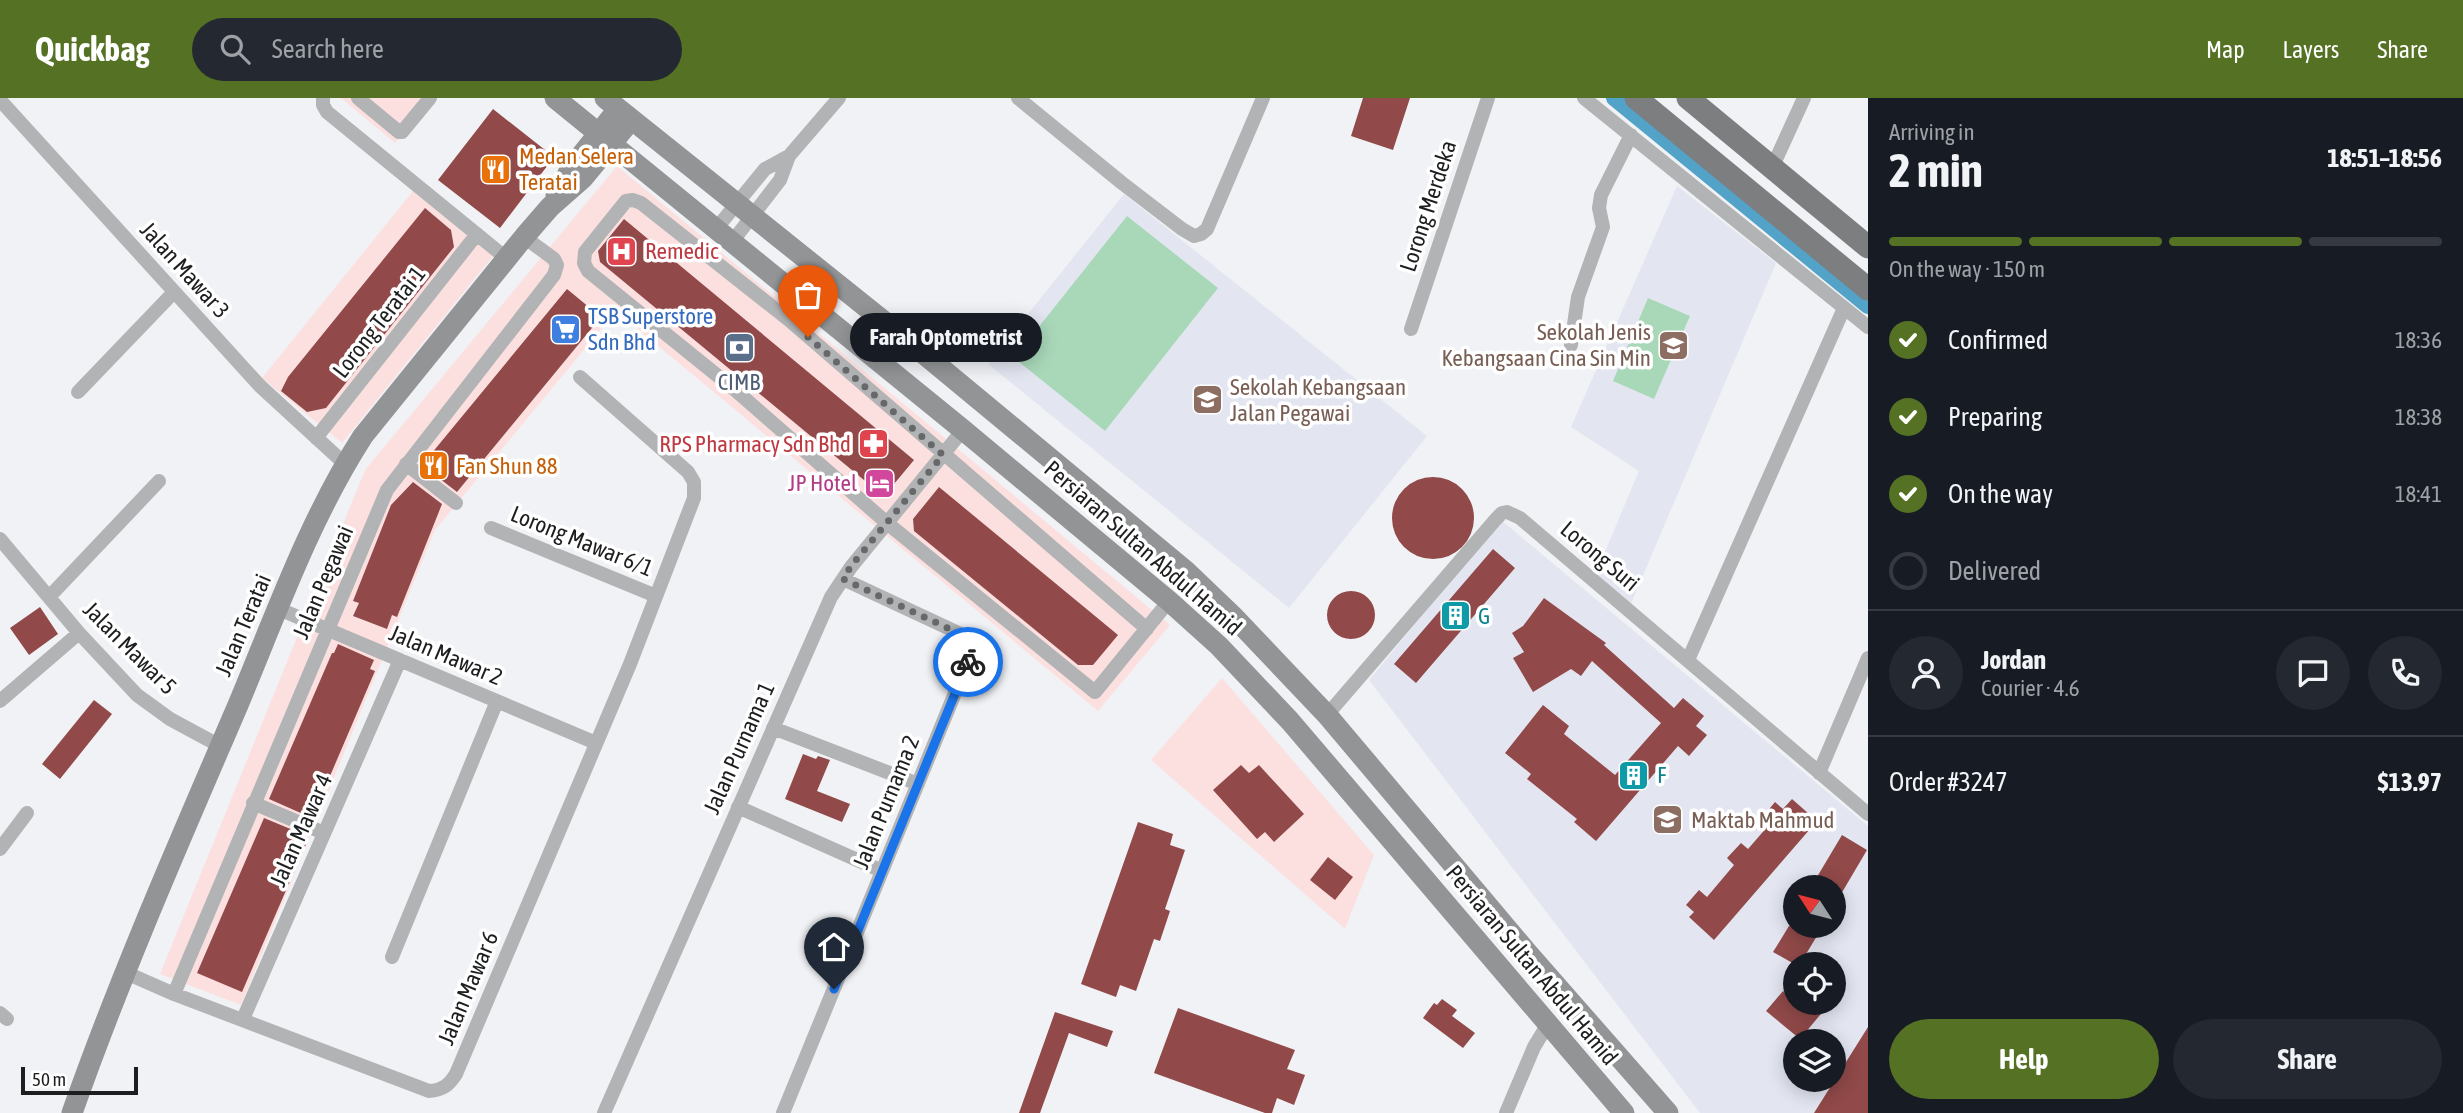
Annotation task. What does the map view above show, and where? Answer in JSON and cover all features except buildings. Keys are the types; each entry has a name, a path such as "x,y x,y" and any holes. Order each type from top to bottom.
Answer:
{"main road":[{"name":"Persiaran Sultan Abdul Hamid","path":"555,98 963,430 1169,601 1219,646 1330,768 1624,1113"},
{"path":"1636,98 1868,289"},
{"path":"1688,98 1868,247"},
{"name":"Persiaran Sultan Abdul Hamid","path":"618,109 901,335 1186,571 1233,615 1355,747 1526,951 1668,1113"},
{"name":"Jalan Teratai","path":"72,1113 124,972 308,539 345,464 363,436 550,207 571,168 604,140 618,109"},
{"path":"1330,768 1355,747"}],"street":[{"path":"323,98 327,112 506,258"},
{"path":"358,98 399,132 402,132 429,98"},
{"path":"724,235 744,210 780,180 789,156 839,98"},
{"path":"1018,98 1122,183 1194,236 1207,229 1263,98"},
{"name":"Lorong Merdeka","path":"1411,329 1488,98"},
{"path":"1584,98 1868,327"},
{"path":"1772,168 1804,98"},
{"name":"Jalan Mawar 3","path":"0,100 260,386 345,464"},
{"path":"1571,345 1578,297 1603,227 1601,195 1631,135"},
{"path":"724,235 744,210 765,169 789,156"},
{"path":"1147,629 789,320 641,203 626,201 585,253 584,263 588,271 734,389 887,523 1095,692 1147,629 1169,601"},
{"name":"Lorong Teratai 1","path":"316,438 477,234"},
{"name":"Jalan Pegawai","path":"174,994 387,489 554,275 557,265 554,259 524,237"},
{"path":"78,391 174,292"},
{"path":"1688,660 1844,308"},
{"name":"Jalan Mawar 6","path":"124,972 174,994 429,1091 438,1091 450,1083 462,1062 692,507 694,482 688,472 580,377"},
{"name":"Jalan Purnama 1","path":"604,1113 829,601 843,579 963,430"},
{"path":"406,464 456,503"},
{"path":"50,596 159,481"},
{"name":"Lorong Suri","path":"1327,715 1502,513 1507,512 1520,517 1868,814"},
{"name":"Lorong Mawar 6/1","path":"491,528 658,591"},
{"name":"Jalan Mawar 5","path":"0,539 79,633 137,695 152,708 220,746"},
{"name":"Jalan Purnama 2","path":"783,1113 973,649 972,641 965,636 843,579"},
{"name":"Jalan Mawar 2","path":"279,609 596,743"},
{"path":"0,701 79,633"},
{"path":"1819,773 1868,658"},
{"name":"Jalan Mawar 4","path":"243,1019 400,660"},
{"path":"392,957 497,701"},
{"path":"773,728 918,784"},
{"path":"253,803 324,833"},
{"path":"738,807 882,871"},
{"path":"0,849 27,813"},
{"path":"1506,1113 1534,1046 1548,1024"}],"shaded area":[{"path":"341,98 432,98 395,143"},
{"path":"617,166 1170,625 1098,711 616,311 435,530 241,1005 160,974 365,470"},
{"name":"Sekolah Jenis Kebangsaan Cina Sin Min","path":"1677,186 1776,263 1630,606 1596,573 1639,471 1571,427"},
{"path":"413,191 493,256 342,443 262,378"},
{"name":"Sekolah Kebangsaan Jalan Pegawai","path":"1124,194 1427,436 1289,608 988,364"},
{"name":"Maktab Mahmud","path":"1501,520 1868,826 1868,1113 1700,1113 1369,680"},
{"path":"1222,678 1374,855 1345,929 1151,760"}],"green space":[{"path":"1127,216 1218,288 1105,431 1014,358"},
{"path":"1648,298 1690,316 1654,399 1613,381"}],"waterway":[{"path":"1614,98 1868,306"}],"way so far":[{"path":"808,337 943,455 843,579 969,638 973,649 968,662"}],"place":[{"name":"Medan Selera Teratai","path":"496,169"},
{"name":"Remedic","path":"622,251"},
{"name":"TSB Superstore Sdn Bhd","path":"565,329"},
{"name":"Farah Optometrist","path":"808,337"},
{"name":"Sekolah Jenis Kebangsaan Cina Sin Min","path":"1674,345"},
{"name":"CIMB","path":"739,348"},
{"name":"Sekolah Kebangsaan Jalan Pegawai","path":"1207,400"},
{"name":"RPS Pharmacy Sdn Bhd","path":"874,444"},
{"name":"Fan Shun 88","path":"433,466"},
{"name":"JP Hotel","path":"880,483"},
{"name":"G","path":"1455,616"},
{"name":"F","path":"1634,775"},
{"name":"Maktab Mahmud","path":"1668,820"}],"route":[{"path":"834,989 968,662"}]}
